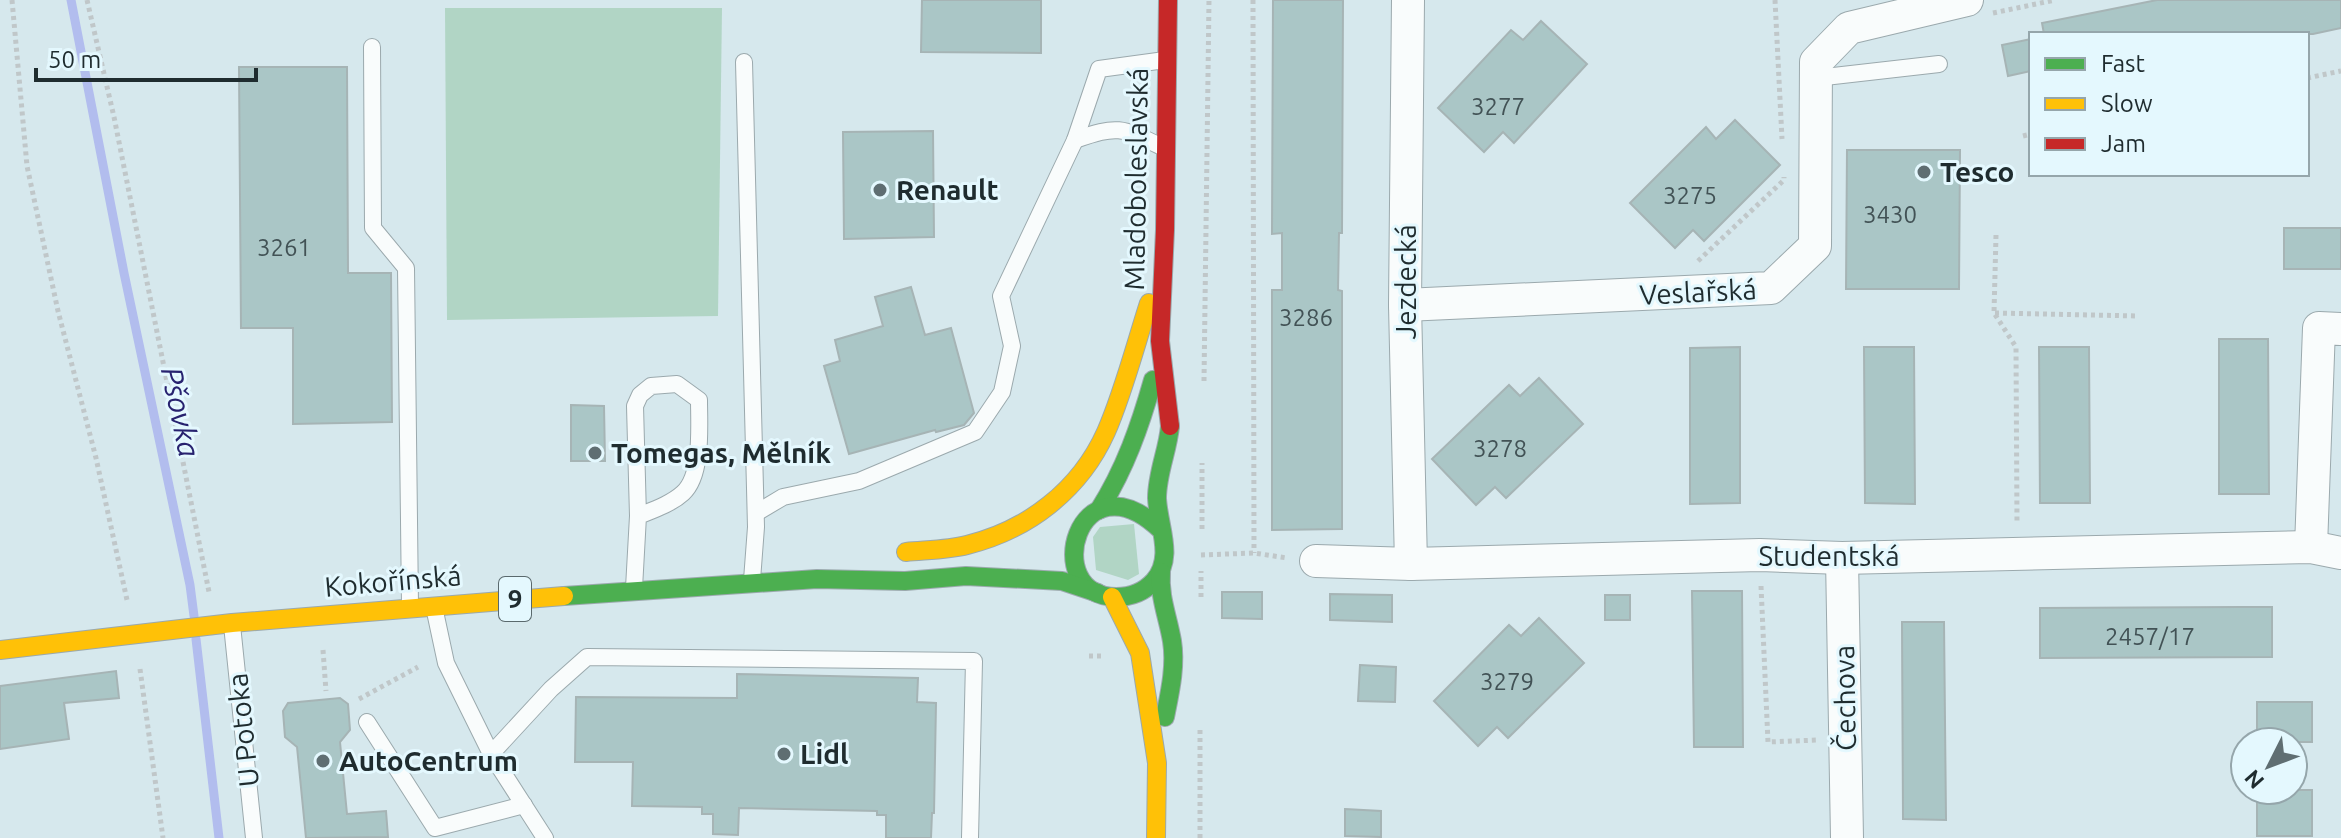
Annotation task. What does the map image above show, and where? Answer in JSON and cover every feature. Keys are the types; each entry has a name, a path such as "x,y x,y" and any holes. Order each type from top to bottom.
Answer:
{"main road":[{"name":"Mladoboleslavská","path":"1157,763 1172,683 1173,642 1159,596 1165,544 1157,491 1167,450 1170,420 1160,359 1168,0"},
{"path":"893,554 967,545 1024,524 1054,503 1079,475 1106,433 1164,263"},
{"name":"Mladoboleslavská","path":"1156,838 1157,763 1140,653 1105,595 1086,584 1073,558 1078,530 1086,518 1099,510 1116,485 1136,442 1160,359"},
{"path":"1099,510 1112,505 1140,510 1161,530"},
{"path":"1052,547 1078,530"},
{"name":"9","path":"817,579 868,562"},
{"name":"Kokořínská","path":"966,576 1013,562"},
{"path":"1105,595 1127,597 1140,593 1161,572"},
{"name":"Kokořínská","path":"6,648 213,624 433,605 817,579 905,581 966,576 1062,581 1105,595"}],"street":[{"name":"Jezdecká","path":"1408,0 1405,305 1411,564"},
{"name":"Veslařská","path":"1405,305 1771,288 1815,246 1816,62 1849,28 1974,8"},
{"path":"2326,550 2319,328 2341,329"},
{"name":"Studentská","path":"1316,561 1411,564 1760,555 1842,558 2326,550"},
{"name":"Čechova","path":"1842,558 1847,838"}],"lane":[{"path":"372,47 373,228 406,268 410,607"},
{"path":"756,513 783,497 859,481 975,432 1002,392 1012,346 1001,296 1075,140 1099,69 1167,60"},
{"path":"744,62 756,513 752,583"},
{"path":"1816,78 1939,64"},
{"path":"1075,140 1110,128 1130,131 1167,149"},
{"path":"634,590 638,516 635,406 640,395 651,386 677,384 699,400 700,455 686,491 663,506 638,516"},
{"path":"433,605 446,663 491,754 543,837"},
{"name":"U Potoka","path":"232,623 254,838"},
{"path":"491,754 551,689 587,657 974,661 970,838"},
{"path":"367,722 431,833 524,805"}],"path":[{"path":"12,0 27,166 58,311 141,632 163,838"},
{"path":"87,0 114,117 207,576 213,624"},
{"path":"1253,0 1254,553"},
{"path":"1775,0 1783,150"},
{"path":"1974,8 2055,0"},
{"path":"2309,78 2341,71"},
{"path":"2023,136 2029,134"},
{"path":"1695,292 1696,263 1784,180 1784,165"},
{"path":"1996,235 1994,313 2016,347 2017,554"},
{"path":"1994,313 2137,316"},
{"path":"1201,555 1254,553 1316,561"},
{"path":"1760,555 1768,742 1847,738"},
{"path":"323,645 326,691"},
{"path":"359,699 418,667"}],"green space":[{"path":"445,8 722,8 718,316 447,320"},
{"path":"1134,524 1139,574 1128,580 1096,570 1093,537 1100,527"}],"building":[{"path":"922,0 1041,0 1041,53 921,52"},
{"path":"1273,0 1343,0 1342,233 1339,233 1338,290 1342,291 1342,529 1272,530 1272,290 1282,290 1282,233 1272,234"},
{"path":"2157,0 2341,0 2341,28 2313,34 2044,32 2042,23"},
{"path":"1541,21 1587,64 1514,143 1503,132 1484,152 1438,108 1511,30 1523,40"},
{"path":"2029,39 2029,71 2008,76 2002,45"},
{"path":"239,67 347,67 348,273 391,273 392,422 293,424 293,328 241,328"},
{"path":"1735,120 1780,165 1704,241 1693,230 1675,248 1630,203 1706,127 1716,139"},
{"path":"933,131 934,237 844,239 843,132"},
{"path":"1847,150 1960,150 1959,289 1846,289"},
{"path":"2284,228 2341,228 2341,269 2284,269"},
{"path":"911,287 925,335 951,328 974,413 964,425 849,454 824,366 840,361 835,340 883,326 875,297"},
{"path":"2219,339 2268,339 2269,494 2219,494"},
{"path":"1740,347 1740,503 1690,504 1690,348"},
{"path":"1864,347 1914,347 1915,504 1865,503"},
{"path":"2039,347 2089,347 2090,503 2040,503"},
{"path":"1539,378 1583,424 1506,498 1495,487 1476,505 1432,459 1509,385 1520,396"},
{"path":"571,405 604,406 605,461 571,461"},
{"path":"1692,591 1742,591 1743,747 1694,747"},
{"path":"1222,592 1262,592 1262,619 1222,618"},
{"path":"1330,594 1392,595 1392,622 1330,620"},
{"path":"1605,595 1630,595 1630,620 1605,620"},
{"path":"2272,607 2272,657 2040,658 2040,608"},
{"path":"1539,618 1584,663 1508,738 1497,727 1478,746 1434,701 1509,625 1521,636"},
{"path":"1902,622 1944,622 1946,820 1903,819"},
{"path":"1360,665 1396,667 1395,702 1358,701"},
{"path":"116,671 119,698 64,703 69,739 0,749 0,686"},
{"name":"Lidl","path":"737,674 918,678 917,702 936,703 931,838 886,838 886,815 877,815 877,811 739,808 738,835 713,834 713,814 702,814 702,807 632,806 633,762 575,762 576,697 737,698"},
{"path":"340,698 348,704 350,730 340,742 347,814 386,811 388,837 306,838 297,747 285,737 283,711 288,703"},
{"path":"2257,702 2312,702 2312,742 2309,742 2309,726 2257,726"},
{"path":"2309,790 2312,790 2312,836 2257,836 2257,806 2309,806"},
{"path":"1345,809 1381,811 1381,837 1345,836"}],"waterway":[{"name":"Pšovka","path":"71,0 194,616"},
{"name":"Pšovka","path":"196,639 219,838"}],"traffic: fast":[{"path":"1099,510 1131,447 1153,380"},
{"path":"1161,530 1132,510 1108,507 1090,516 1078,534 1074,555 1078,575 1092,591 1116,597 1141,591 1160,572 1164,541 1157,489 1170,426"},
{"path":"1161,572 1173,650 1172,679 1165,717"},
{"path":"564,596 817,579 905,581 966,576 1062,581 1098,593"}],"traffic: slow":[{"path":"906,552 952,548 989,538 1031,518 1067,489 1082,472 1106,432 1149,303"},
{"path":"0,650 232,623 564,596"},
{"path":"1112,597 1140,653 1157,763 1156,838"}],"traffic: jam":[{"path":"1168,0 1160,341 1170,426"}],"place":[{"name":"Tesco","path":"1924,172"},
{"name":"Renault","path":"880,190"},
{"name":"Tomegas, Mělník","path":"595,453"},
{"name":"Lidl","path":"784,754"},
{"name":"AutoCentrum","path":"323,761"}]}
